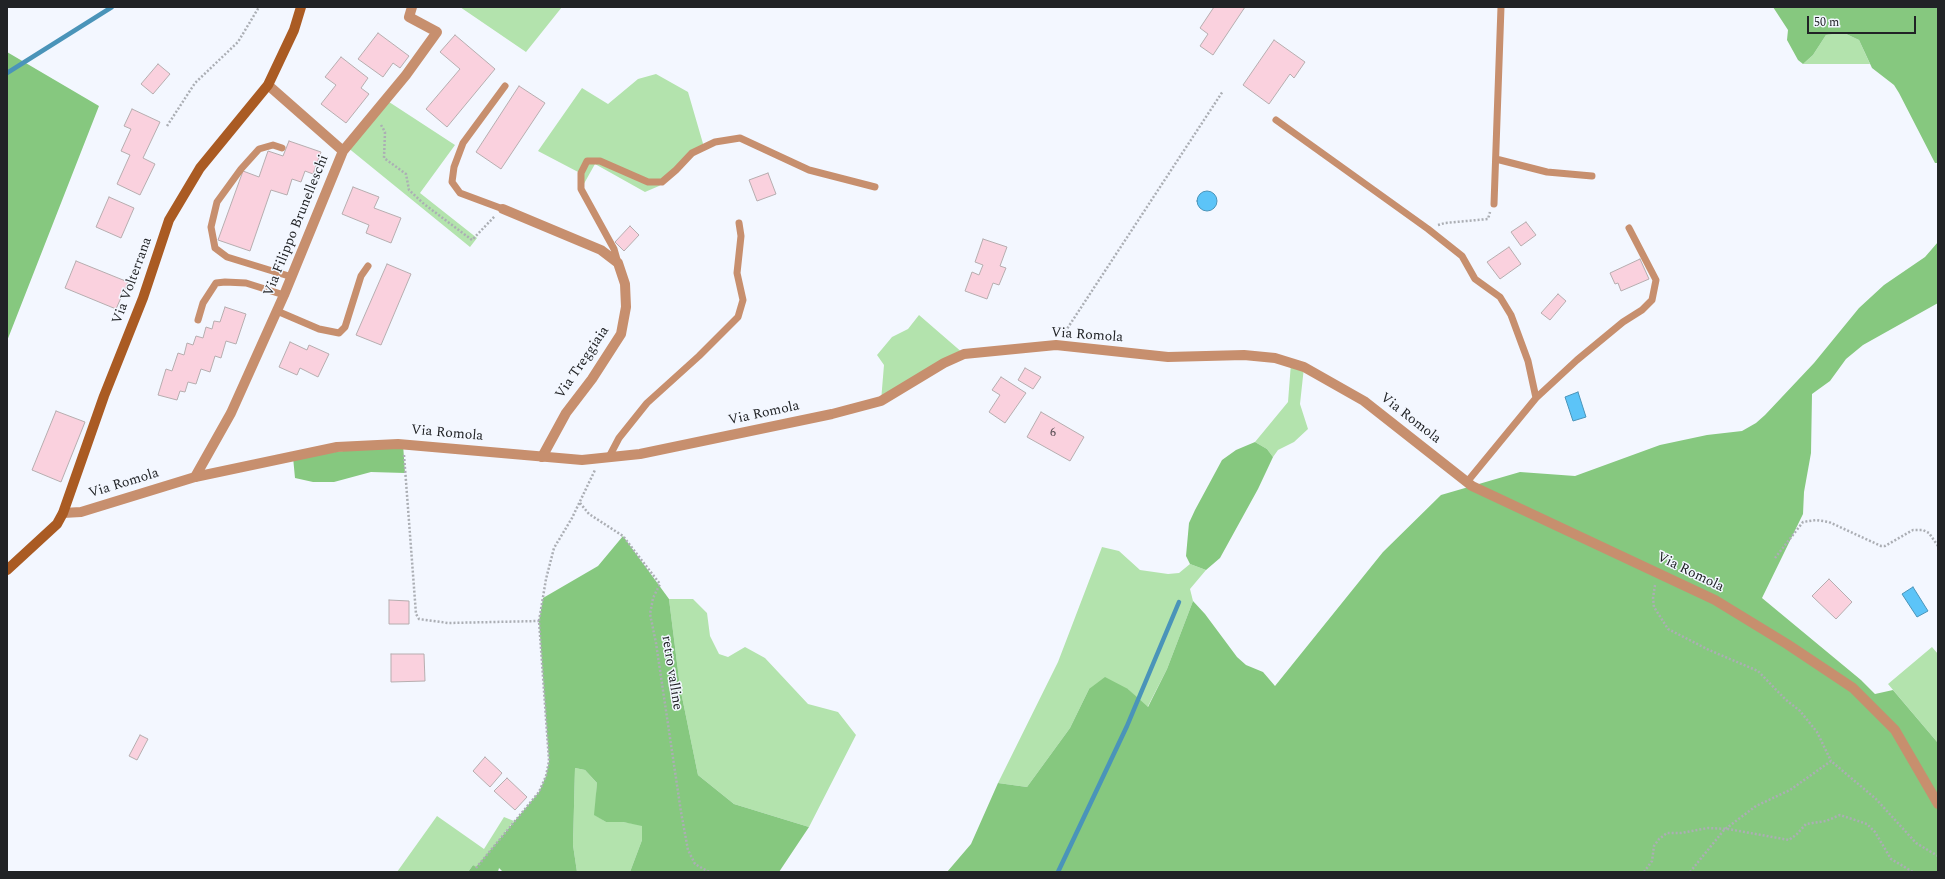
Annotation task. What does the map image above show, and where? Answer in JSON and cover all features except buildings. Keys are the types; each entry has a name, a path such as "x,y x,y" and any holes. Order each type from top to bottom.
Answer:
{"main road":[{"name":"Via Volterrana","path":"7,570 57,524 63,513 104,396 143,298 169,220 200,168 268,85 294,30 301,7"}],"street":[{"name":"Via Filippo Brunelleschi","path":"195,478 231,413 284,296 343,151 406,75 437,32 409,17 412,7"},
{"name":"Via Filippo Brunelleschi","path":"268,85 343,151"},
{"path":"503,209 601,250 618,263"},
{"name":"Via Treggiaia","path":"542,457 566,413 592,379 621,334 626,307 626,292 618,263"},
{"name":"Via Romola","path":"63,513 81,512 195,478 337,447 403,444 582,460 640,454 832,414 881,401 944,363 964,354 1056,345 1168,357 1244,355 1268,357 1304,367 1364,401 1467,482 1482,491 1715,600 1787,644 1853,688 1895,730 1938,804"}],"lane":[{"path":"1494,204 1501,7"},
{"path":"503,209 460,193 452,182 454,167 463,143 505,86"},
{"path":"1276,120 1428,229 1462,256 1475,279 1500,297 1511,315 1528,361 1536,398"},
{"path":"618,263 614,249 581,189 581,173 587,161 600,161 648,182 662,182 692,153 715,142 740,138 810,170 875,187"},
{"path":"282,148 274,145 259,149 241,169 217,202 211,227 215,248 227,257 292,277"},
{"path":"1496,159 1547,172 1592,176"},
{"path":"609,457 619,438 648,403 699,356 738,317 743,300 737,273 741,236 738,223"},
{"path":"1467,482 1536,398 1577,360 1623,322 1642,310 1652,300 1656,280 1629,228"},
{"name":"Via Filippo Brunelleschi","path":"277,311 319,329 340,334 345,327 361,276 368,266"},
{"path":"198,320 203,303 216,284 225,282 246,283 284,296"}],"path":[{"path":"167,126 195,83 238,42 259,7"},
{"path":"1056,345 1223,91"},
{"path":"374,114 385,132 384,158 406,174 409,190 424,204 472,240 503,209"},
{"path":"1428,229 1445,223 1488,219 1494,204"},
{"path":"403,444 416,614 419,620 448,623 539,621"},
{"path":"476,868 539,792 546,776 549,761 539,621 546,579 554,548 580,503 593,475 598,458"},
{"name":"retro valline","path":"580,503 589,514 623,536 660,584 653,598 650,614 656,643 681,812 688,850 695,864 709,872"},
{"path":"1775,558 1803,522 1816,520 1829,522 1881,546 1885,546 1913,530 1923,530 1929,533 1938,546"},
{"path":"1657,573 1653,598 1654,607 1668,629 1709,650 1758,671 1785,699 1800,711 1817,732 1831,761 1876,799 1916,843 1938,856"},
{"path":"1690,872 1724,830 1728,829 1756,806 1790,790 1831,761"},
{"path":"1644,872 1652,861 1654,846 1659,839 1667,833 1681,833 1708,828 1728,829 1789,840 1806,824 1826,821 1840,815 1867,824 1875,832 1891,859 1913,872"}],"green space":[{"path":"460,7 562,7 526,52"},
{"path":"1773,7 1938,7 1938,163 1935,163 1894,85 1872,68 1859,40 1844,33 1826,35 1813,55 1803,64 1798,60 1787,40 1788,30"},
{"path":"1844,33 1859,40 1870,64 1803,64 1813,55 1826,35"},
{"path":"7,52 99,106 7,341"},
{"path":"656,74 688,92 704,147 659,186 645,192 595,164 581,189 580,173 538,151 582,88 608,104 638,79"},
{"path":"386,100 455,145 420,193 477,238 470,247 347,147"},
{"path":"1938,242 1938,303 1863,345 1846,359 1830,381 1812,394 1811,453 1804,492 1803,514 1762,598 1861,680 1875,694 1893,690 1938,743 1938,872 947,872 971,844 998,783 1027,787 1070,728 1089,689 1105,677 1128,689 1148,707 1167,669 1193,601 1205,614 1237,657 1246,665 1263,672 1275,686 1383,552 1441,495 1520,472 1575,476 1660,445 1707,435 1742,431 1756,423 1765,415 1814,363 1859,308 1884,285 1925,257"},
{"path":"919,315 964,354 881,401 884,365 877,355 892,337 908,329"},
{"path":"1291,363 1304,367 1300,404 1308,429 1294,442 1278,450 1273,457 1267,449 1255,442 1288,402"},
{"path":"1255,442 1267,449 1273,457 1258,489 1220,558 1206,570 1190,564 1186,556 1189,523 1195,510 1222,460 1236,450"},
{"path":"403,444 405,473 371,472 334,482 313,482 295,478 293,457"},
{"path":"623,536 669,599 680,687 698,775 734,804 809,827 779,872 630,872 642,840 642,826 623,822 606,822 594,815 597,783 585,770 575,768 573,845 577,872 503,872 499,868 498,872 468,872 473,865 476,867 539,792 546,776 549,761 539,621 543,598 598,566"},
{"path":"1102,547 1119,551 1140,570 1168,574 1179,573 1190,564 1206,570 1190,589 1193,601 1167,669 1147,708 1128,689 1089,689 1070,728 1027,787 998,783 1058,662"},
{"path":"669,599 693,599 707,613 710,636 719,654 728,657 745,647 765,658 808,704 838,712 856,735 809,827 734,804 698,775 680,687"},
{"path":"1932,647 1938,654 1938,743 1888,684"},
{"path":"575,768 585,770 597,783 595,815 606,822 623,822 642,825 642,840 630,872 577,872 573,845"},
{"path":"437,816 484,849 504,817 514,821 476,868 473,865 468,872 397,872"}],"water":[{"path":"1207,191 1214,194 1217,201 1214,208 1207,211 1200,208 1197,201 1200,194"},
{"path":"1578,392 1586,417 1573,421 1565,397"},
{"path":"1913,587 1928,611 1917,617 1902,594"}],"waterway":[{"path":"7,73 112,7"},
{"path":"1058,872 1127,726 1179,602"}]}
